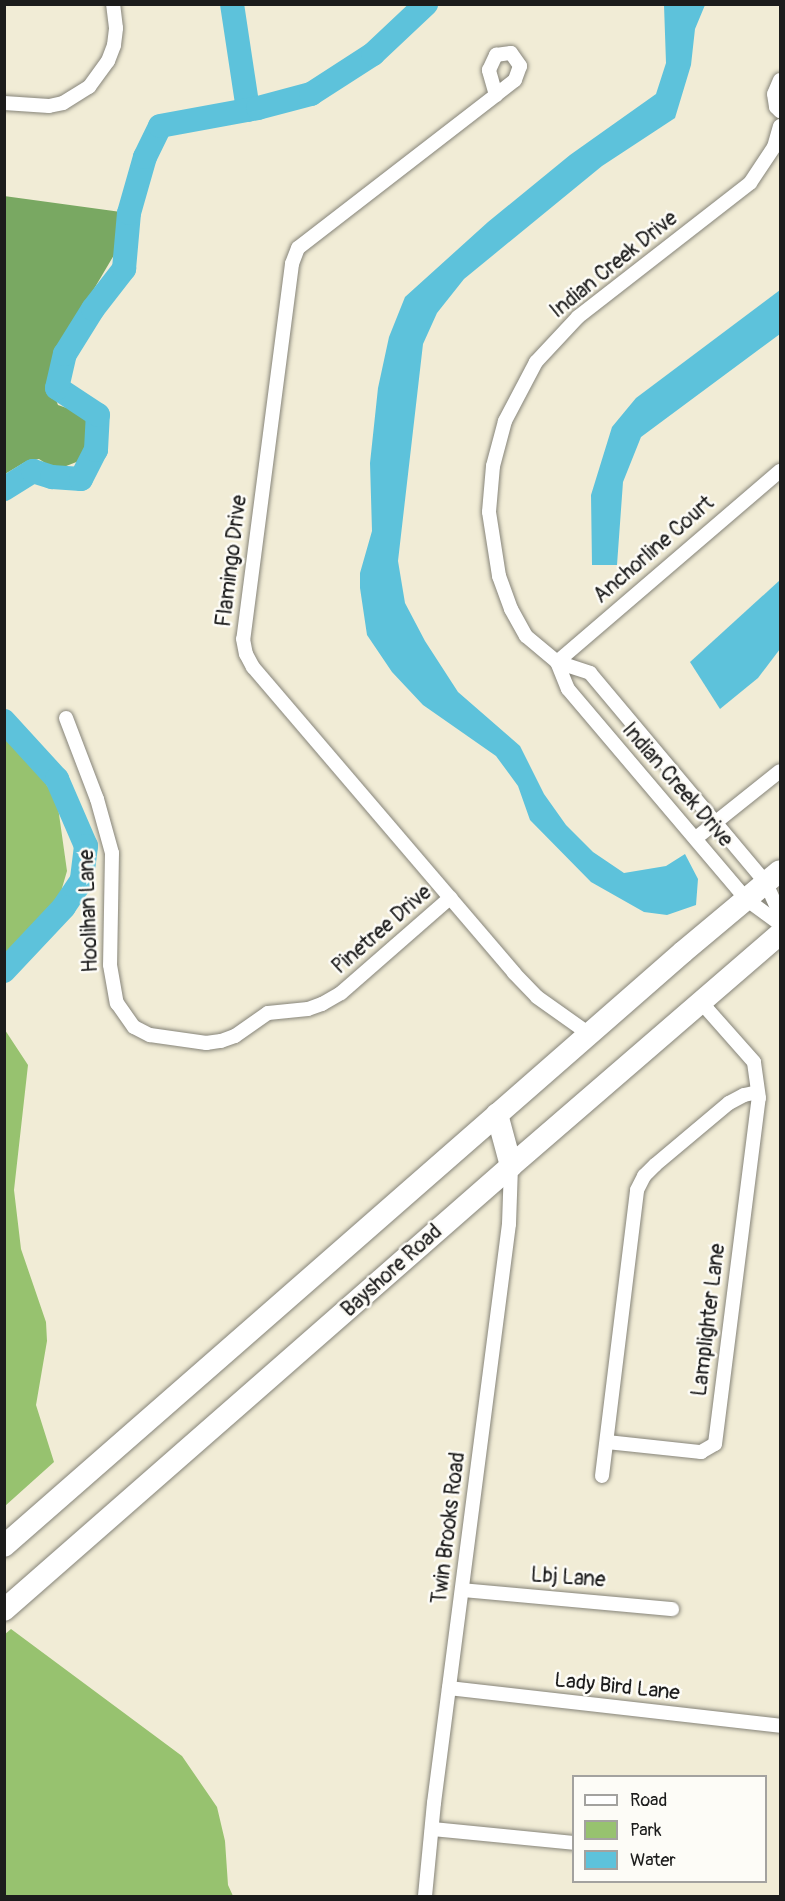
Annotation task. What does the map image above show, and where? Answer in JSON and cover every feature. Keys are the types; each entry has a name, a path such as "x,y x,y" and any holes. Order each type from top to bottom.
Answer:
{"main road":[{"path":"4,1546 588,1034 773,877"},
{"name":"Bayshore Road","path":"4,1610 780,934"},
{"path":"498,1114 511,1166"}],"street":[{"path":"4,103 49,106 63,102 89,87 108,61 114,45 116,28 113,4"},
{"path":"780,80 774,94 776,107 780,111"},
{"name":"Flamingo Drive","path":"496,95 298,248 292,264 243,639 246,654 253,667 450,898 537,997 588,1034"},
{"name":"Indian Creek Drive","path":"780,126 777,148 738,195 605,295 556,338 536,362 511,406 501,436 491,481 489,512 493,546 505,593 526,636 557,662 590,673 716,823 773,877 780,915"},
{"name":"Anchorline Court","path":"557,662 780,471"},
{"name":"Indian Creek Drive","path":"557,662 568,689 746,898 780,924"},
{"name":"Hoolihan Lane","path":"66,718 97,800 112,852 110,965 117,1003 134,1027 150,1035 206,1043 221,1041 235,1036 268,1013 308,1009 341,993"},
{"path":"696,838 780,771"},
{"name":"Pinetree Drive","path":"341,993 450,898"},
{"name":"Lamplighter Lane","path":"607,1442 702,1452 715,1444 758,1092 754,1062 701,1002"},
{"path":"602,1476 637,1190 644,1176 655,1165 729,1103 744,1095 758,1092"},
{"name":"Twin Brooks Road","path":"425,1896 449,1688 509,1224 511,1166"},
{"name":"Lbj Lane","path":"462,1590 672,1609"},
{"name":"Lady Bird Lane","path":"449,1688 780,1726"},
{"path":"432,1829 572,1843"}],"green space":[{"path":"4,196 121,212 114,255 52,360 52,390 58,405 84,414 92,438 79,461 56,470 39,459 25,462 5,474"},
{"path":"5,738 18,744 57,800 67,871 60,895 52,910 7,952 5,961"},
{"path":"5,1030 28,1065 14,1190 21,1249 46,1322 47,1341 36,1405 54,1462 5,1506"},
{"path":"11,1629 182,1756 217,1807 225,1841 228,1885 233,1896 5,1896 4,1635"}],"water":[{"path":"664,5 705,5 695,29 691,65 675,118 602,166 464,279 437,313 423,344 398,561 405,603 425,641 458,692 520,746 544,794 566,825 593,852 624,873 666,866 685,854 698,879 696,905 667,915 644,912 591,882 530,820 518,786 496,756 423,705 392,672 367,635 360,588 360,573 372,531 370,463 378,388 389,337 405,297 488,222 570,155 656,94 666,63"},
{"path":"780,290 780,334 641,437 623,482 617,565 592,565 591,495 612,427 636,398"},
{"path":"780,580 780,649 758,678 720,709 690,662"}],"waterway":[{"path":"232,4 248,110"},
{"path":"4,489 33,471 52,477 81,479 96,450 98,415 57,388 65,354 93,309 124,269 129,213 145,157 160,126 258,108 311,94 373,54 426,4"},
{"path":"4,721 57,779 86,846 82,880 64,907 4,971"}]}
